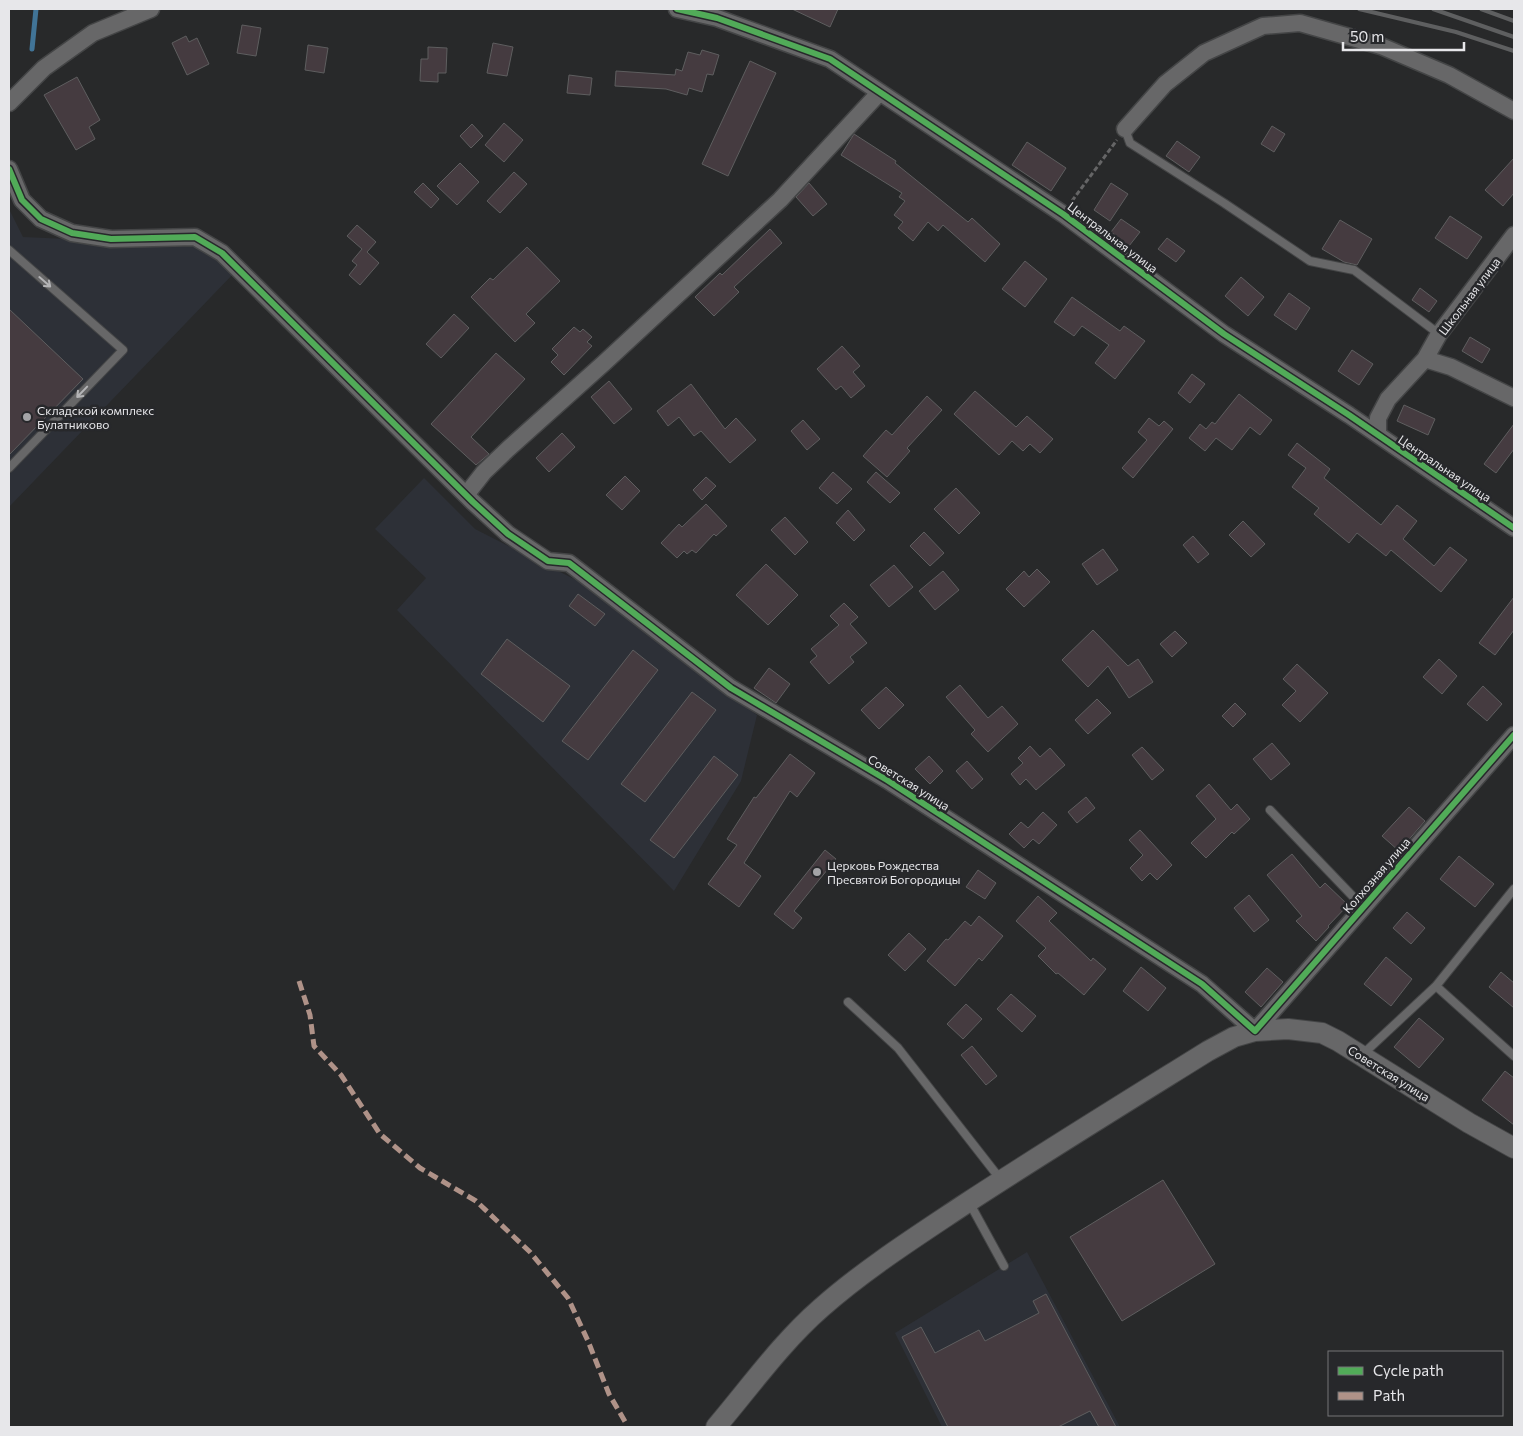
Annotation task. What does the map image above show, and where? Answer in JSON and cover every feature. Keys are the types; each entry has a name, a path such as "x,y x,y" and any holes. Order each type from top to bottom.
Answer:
{"street":[{"path":"9,103 44,68 93,33 151,9"},
{"name":"Центральная улица","path":"677,9 717,18 830,59 1063,214 1224,334 1378,434 1514,528"},
{"path":"1125,129 1165,84 1204,53 1263,26 1300,23 1381,46 1449,75 1514,111"},
{"path":"9,169 22,200 41,219 72,233 111,239 195,237 222,253 466,495 484,472 508,449 604,364 780,200 880,92"},
{"name":"Школьная улица","path":"1378,434 1378,418 1388,399 1425,359 1439,334 1514,235"},
{"path":"1425,359 1451,366 1514,398"},
{"name":"Советская улица","path":"466,495 508,534 548,561 569,563 731,688 887,780 1202,984 1255,1031"},
{"name":"Колхозная улица","path":"1255,1031 1514,735"},
{"name":"Советская улица","path":"716,1427 788,1341 821,1308 887,1258 1001,1180 1223,1042 1236,1036 1255,1031 1288,1029 1322,1033 1514,1148"}],"lane":[{"path":"1125,129 1130,143 1310,261 1354,270 1439,334"},
{"path":"9,250 123,350 9,468"},
{"path":"1270,810 1363,907"},
{"path":"1361,1055 1436,986 1514,889"},
{"path":"1436,986 1514,1056"},
{"path":"848,1002 898,1048 1001,1180"},
{"path":"969,1202 1004,1266"}],"path":[{"path":"1063,214 1125,129"}],"shaded area":[{"path":"9,209 23,237 204,245 235,272 9,507"},
{"path":"424,478 475,529 580,582 757,715 741,781 674,891 397,610 426,578 375,529"},
{"path":"1027,1252 1120,1427 942,1427 895,1333"}],"building":[{"path":"792,9 838,9 830,27"},
{"path":"242,25 261,28 256,56 237,53"},
{"path":"186,36 189,42 197,38 209,64 187,75 172,43"},
{"path":"493,43 513,47 507,76 487,73"},
{"path":"308,45 328,48 324,73 305,70"},
{"path":"428,47 447,48 446,73 438,73 438,82 420,81 421,59 428,59"},
{"path":"702,50 719,55 713,75 707,74 702,92 689,88 687,95 666,89 615,86 616,71 675,75 676,69 682,71 688,52 700,55"},
{"path":"750,61 776,73 728,176 702,164"},
{"path":"569,75 592,78 590,95 567,93"},
{"path":"77,77 100,120 89,127 95,139 76,150 44,95"},
{"path":"504,123 523,140 504,162 485,145"},
{"path":"472,124 483,136 471,148 460,136"},
{"path":"1272,126 1285,134 1274,152 1261,144"},
{"path":"854,134 896,161 895,163 968,222 972,218 1000,244 985,262 943,225 938,231 928,222 913,241 898,228 903,222 894,215 905,201 899,197 902,193 841,155"},
{"path":"1177,141 1200,157 1189,172 1166,156"},
{"path":"1027,142 1066,168 1051,191 1012,165"},
{"path":"1514,158 1514,193 1503,206 1485,190"},
{"path":"460,163 479,182 457,205 437,186"},
{"path":"514,172 527,184 500,213 487,201"},
{"path":"423,183 439,199 431,208 414,192"},
{"path":"809,183 827,204 813,216 796,197"},
{"path":"1111,183 1128,194 1110,221 1094,210"},
{"path":"1450,216 1482,237 1467,259 1435,238"},
{"path":"1121,219 1140,232 1129,246 1111,232"},
{"path":"1340,220 1372,239 1357,265 1344,262 1322,249"},
{"path":"357,225 376,242 367,252 379,263 360,285 349,275 357,265 352,261 362,249 347,236"},
{"path":"770,229 782,243 734,287 739,292 714,316 695,297 720,273 722,275"},
{"path":"1167,238 1185,251 1176,262 1158,249"},
{"path":"527,247 560,281 526,314 535,323 515,342 471,297 490,278 493,280"},
{"path":"1025,261 1047,279 1025,307 1002,289"},
{"path":"1241,277 1264,297 1248,316 1225,296"},
{"path":"1420,288 1437,301 1429,312 1412,300"},
{"path":"1289,293 1310,308 1296,330 1274,315"},
{"path":"1072,297 1120,331 1124,326 1145,341 1115,379 1095,363 1109,345 1082,326 1074,336 1054,322"},
{"name":"Складской комплекс Булатниково","path":"9,309 83,379 9,455"},
{"path":"454,314 469,328 441,358 426,344"},
{"path":"574,327 580,332 583,329 592,337 587,342 592,346 564,375 551,362 558,355 552,349"},
{"path":"1470,337 1490,349 1482,363 1462,351"},
{"path":"842,346 860,366 853,372 865,386 851,398 841,386 836,390 817,369"},
{"path":"1352,350 1373,364 1359,385 1338,371"},
{"path":"496,353 525,379 471,437 489,454 476,465 431,424"},
{"path":"1192,374 1205,384 1190,403 1178,393"},
{"path":"609,381 632,409 614,424 591,397"},
{"path":"691,384 725,429 736,418 756,440 730,463 701,431 694,436 679,417 668,426 657,411"},
{"path":"975,391 1016,427 1027,416 1053,439 1040,453 1030,444 1023,451 1012,441 999,455 954,414"},
{"path":"1239,394 1272,420 1260,435 1250,427 1232,450 1216,438 1205,451 1189,438 1200,424 1206,429 1212,422 1215,424"},
{"path":"927,396 942,410 907,448 910,451 887,477 863,456 886,430 892,435"},
{"path":"1404,405 1435,419 1428,435 1397,421"},
{"path":"1149,418 1159,426 1164,421 1173,429 1133,478 1122,468 1147,440 1138,432"},
{"path":"803,420 820,439 807,450 791,431"},
{"path":"1514,424 1514,449 1496,473 1484,464"},
{"path":"562,433 575,447 549,472 536,458"},
{"path":"1297,443 1330,469 1324,478 1381,525 1397,505 1417,521 1403,539 1434,566 1450,547 1467,560 1441,592 1391,550 1386,556 1357,533 1349,543 1314,514 1319,508 1292,487 1306,468 1288,455"},
{"path":"833,472 852,489 837,504 819,488"},
{"path":"876,472 900,493 890,503 867,482"},
{"path":"625,476 640,491 622,510 606,495"},
{"path":"706,477 716,486 702,500 693,490"},
{"path":"956,488 980,513 959,534 934,509"},
{"path":"706,504 727,526 716,536 714,534 696,553 692,550 687,554 684,551 677,558 661,543 679,524 682,527"},
{"path":"848,510 865,530 854,541 836,523"},
{"path":"785,517 808,542 795,555 771,530"},
{"path":"1243,521 1265,544 1251,557 1229,535"},
{"path":"924,532 944,553 930,566 910,546"},
{"path":"1193,536 1209,554 1198,563 1183,545"},
{"path":"1103,549 1118,570 1097,585 1082,564"},
{"path":"766,564 798,595 768,625 736,595"},
{"path":"894,565 913,587 889,607 870,585"},
{"path":"1037,569 1050,582 1024,607 1006,589 1024,571 1029,577"},
{"path":"943,571 959,590 935,610 919,591"},
{"path":"578,594 605,614 595,626 569,606"},
{"path":"1514,597 1514,630 1495,655 1479,643"},
{"path":"844,603 858,617 850,624 867,643 850,657 854,662 829,684 810,662 817,656 811,649 839,625 830,616"},
{"path":"1093,630 1128,666 1138,659 1153,682 1129,698 1108,666 1088,687 1062,660"},
{"path":"1175,631 1187,643 1172,657 1160,644"},
{"path":"507,639 570,686 543,722 481,674"},
{"path":"633,650 658,670 588,760 562,741"},
{"path":"1439,659 1457,676 1442,694 1423,677"},
{"path":"1297,664 1328,693 1300,722 1282,705 1296,691 1283,679"},
{"path":"769,668 790,684 776,703 754,688"},
{"path":"960,685 988,718 1002,706 1018,724 988,752 971,734 975,730 946,697"},
{"path":"1483,686 1502,704 1487,721 1467,704"},
{"path":"886,687 904,705 879,729 861,710"},
{"path":"692,692 716,710 645,802 621,784"},
{"path":"1097,699 1111,713 1088,734 1075,720"},
{"path":"1235,703 1246,714 1233,727 1222,716"},
{"path":"1272,743 1290,764 1271,780 1253,759"},
{"path":"1030,746 1040,757 1050,748 1065,765 1036,790 1026,779 1020,785 1011,774 1023,763 1018,758"},
{"path":"1142,747 1164,770 1152,780 1132,755"},
{"path":"790,754 815,773 797,797 790,791 744,863 761,876 739,907 708,884 737,845 727,839 754,797 756,798"},
{"path":"714,756 738,775 674,858 650,840"},
{"path":"929,756 943,771 930,784 915,769"},
{"path":"967,761 983,779 972,789 956,771"},
{"path":"1209,784 1231,810 1237,804 1250,819 1234,834 1232,832 1206,858 1191,843 1216,819 1196,796"},
{"path":"1086,797 1095,808 1077,823 1068,812"},
{"path":"1409,807 1425,821 1399,851 1382,836"},
{"path":"1043,812 1057,825 1039,844 1033,839 1024,848 1009,834 1021,822 1028,828"},
{"path":"1140,830 1172,865 1157,880 1150,873 1142,881 1130,868 1143,855 1129,840"},
{"path":"825,850 836,859 794,911 802,918 793,929 774,914"},
{"path":"1292,854 1320,888 1325,883 1348,905 1316,941 1296,921 1302,916 1267,875"},
{"path":"1459,856 1494,884 1475,907 1440,879"},
{"path":"978,870 996,883 985,899 966,887"},
{"path":"1249,895 1269,920 1254,932 1234,908"},
{"path":"1038,896 1057,913 1049,921 1091,961 1093,958 1106,969 1084,995 1058,973 1056,974 1038,956 1046,948 1016,921"},
{"path":"1407,912 1425,928 1411,944 1393,928"},
{"path":"979,916 1003,936 982,961 979,958 955,986 927,961 965,921 971,926"},
{"path":"909,933 926,949 905,971 888,955"},
{"path":"1386,957 1412,979 1391,1006 1364,984"},
{"path":"1141,967 1166,988 1148,1011 1123,991"},
{"path":"1267,968 1283,982 1261,1007 1245,992"},
{"path":"1501,972 1514,983 1514,1008 1489,987"},
{"path":"1011,994 1036,1016 1022,1032 997,1009"},
{"path":"966,1004 982,1019 963,1039 947,1024"},
{"path":"1419,1018 1444,1039 1419,1068 1394,1047"},
{"path":"972,1046 997,1076 986,1085 961,1055"},
{"path":"1505,1071 1514,1078 1514,1125 1482,1100"},
{"path":"1163,1180 1215,1264 1122,1321 1070,1237"},
{"path":"1046,1294 1116,1427 1099,1427 1090,1411 1058,1427 948,1427 902,1337 921,1327 935,1353 979,1330 985,1341 1039,1313 1033,1301"}],"waterway":[{"path":"32,49 36,9"}],"railway":[{"path":"1359,9 1456,32 1514,51"},
{"path":"1433,9 1514,37"},
{"path":"1481,9 1514,21"}],"marked path":[{"path":"299,981 310,1015 314,1046 341,1075 380,1134 420,1168 476,1201 530,1252 568,1298 588,1341 609,1394 627,1425"}],"cycle path":[{"path":"677,9 717,18 830,59 1063,214 1224,334 1349,415 1514,528"},
{"path":"9,169 22,200 41,219 72,233 111,239 195,237 222,253 473,502 508,534 548,561 569,563 731,688 887,780 1202,984 1255,1031 1514,735"}],"place":[{"name":"Складской комплекс Булатниково","path":"27,417"},
{"name":"Церковь Рождества Пресвятой Богородицы","path":"817,872"}]}
